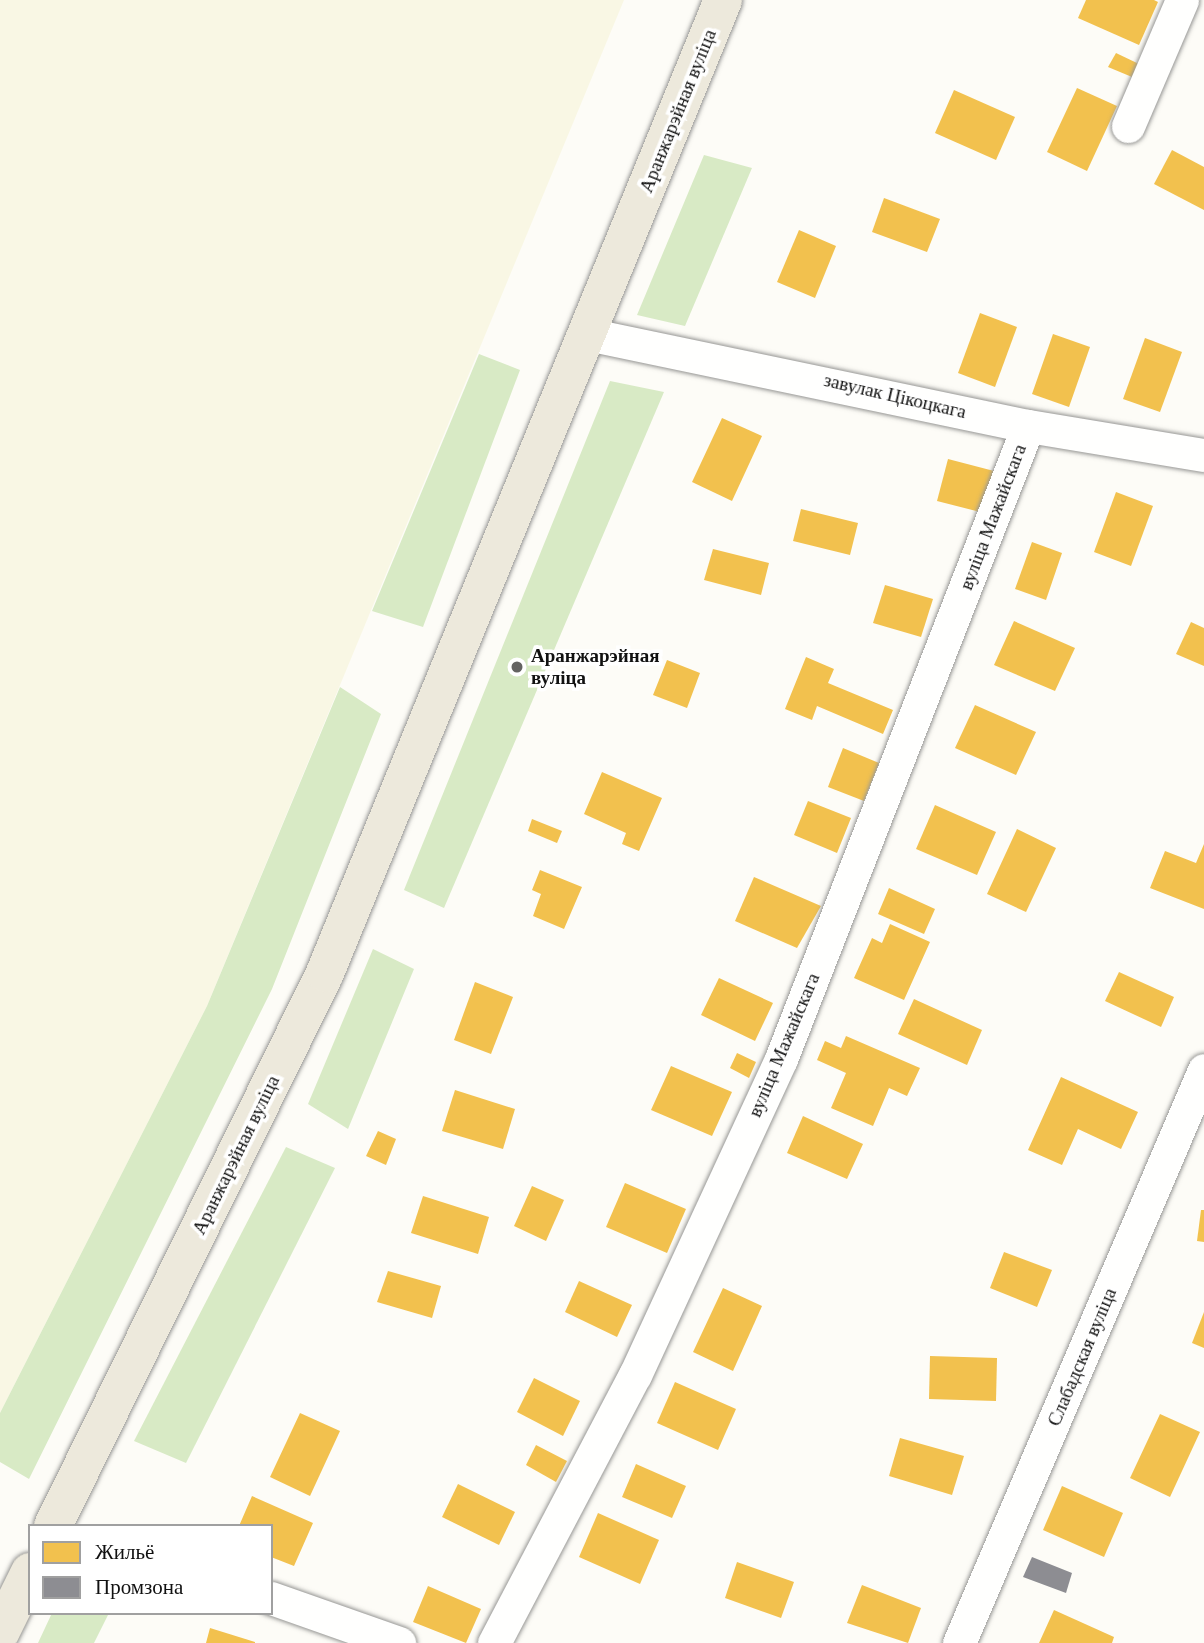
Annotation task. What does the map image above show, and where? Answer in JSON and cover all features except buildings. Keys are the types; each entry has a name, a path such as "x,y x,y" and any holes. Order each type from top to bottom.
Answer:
{"main road":[{"name":"Аранжарэйная вуліца","path":"64,1523 325,973 723,0"},
{"path":"0,1633 28,1577"}],"street":[{"path":"1128,126 1182,0"},
{"name":"завулак Цікоцкага","path":"587,334 1028,426 1204,455"},
{"name":"вуліца Мажайскага","path":"494,1643 635,1375 781,1059 1028,426"},
{"name":"Слабадская вуліца","path":"959,1643 1204,1070"},
{"path":"273,1599 399,1643"}],"shaded area":[{"path":"0,0 624,0 207,1006 0,1413"}],"green space":[{"path":"704,155 752,168 685,326 637,315"},
{"path":"479,354 520,370 423,627 372,611"},
{"path":"610,381 664,392 444,908 404,890"},
{"path":"340,687 381,714 272,989 29,1479 0,1462 0,1413 207,1006"},
{"path":"373,949 414,969 348,1129 308,1104"},
{"path":"286,1147 335,1168 186,1463 134,1441"},
{"path":"51,1615 108,1615 94,1643 38,1643"}],"place":[{"name":"Аранжарэйная вуліца","path":"517,667"}]}
